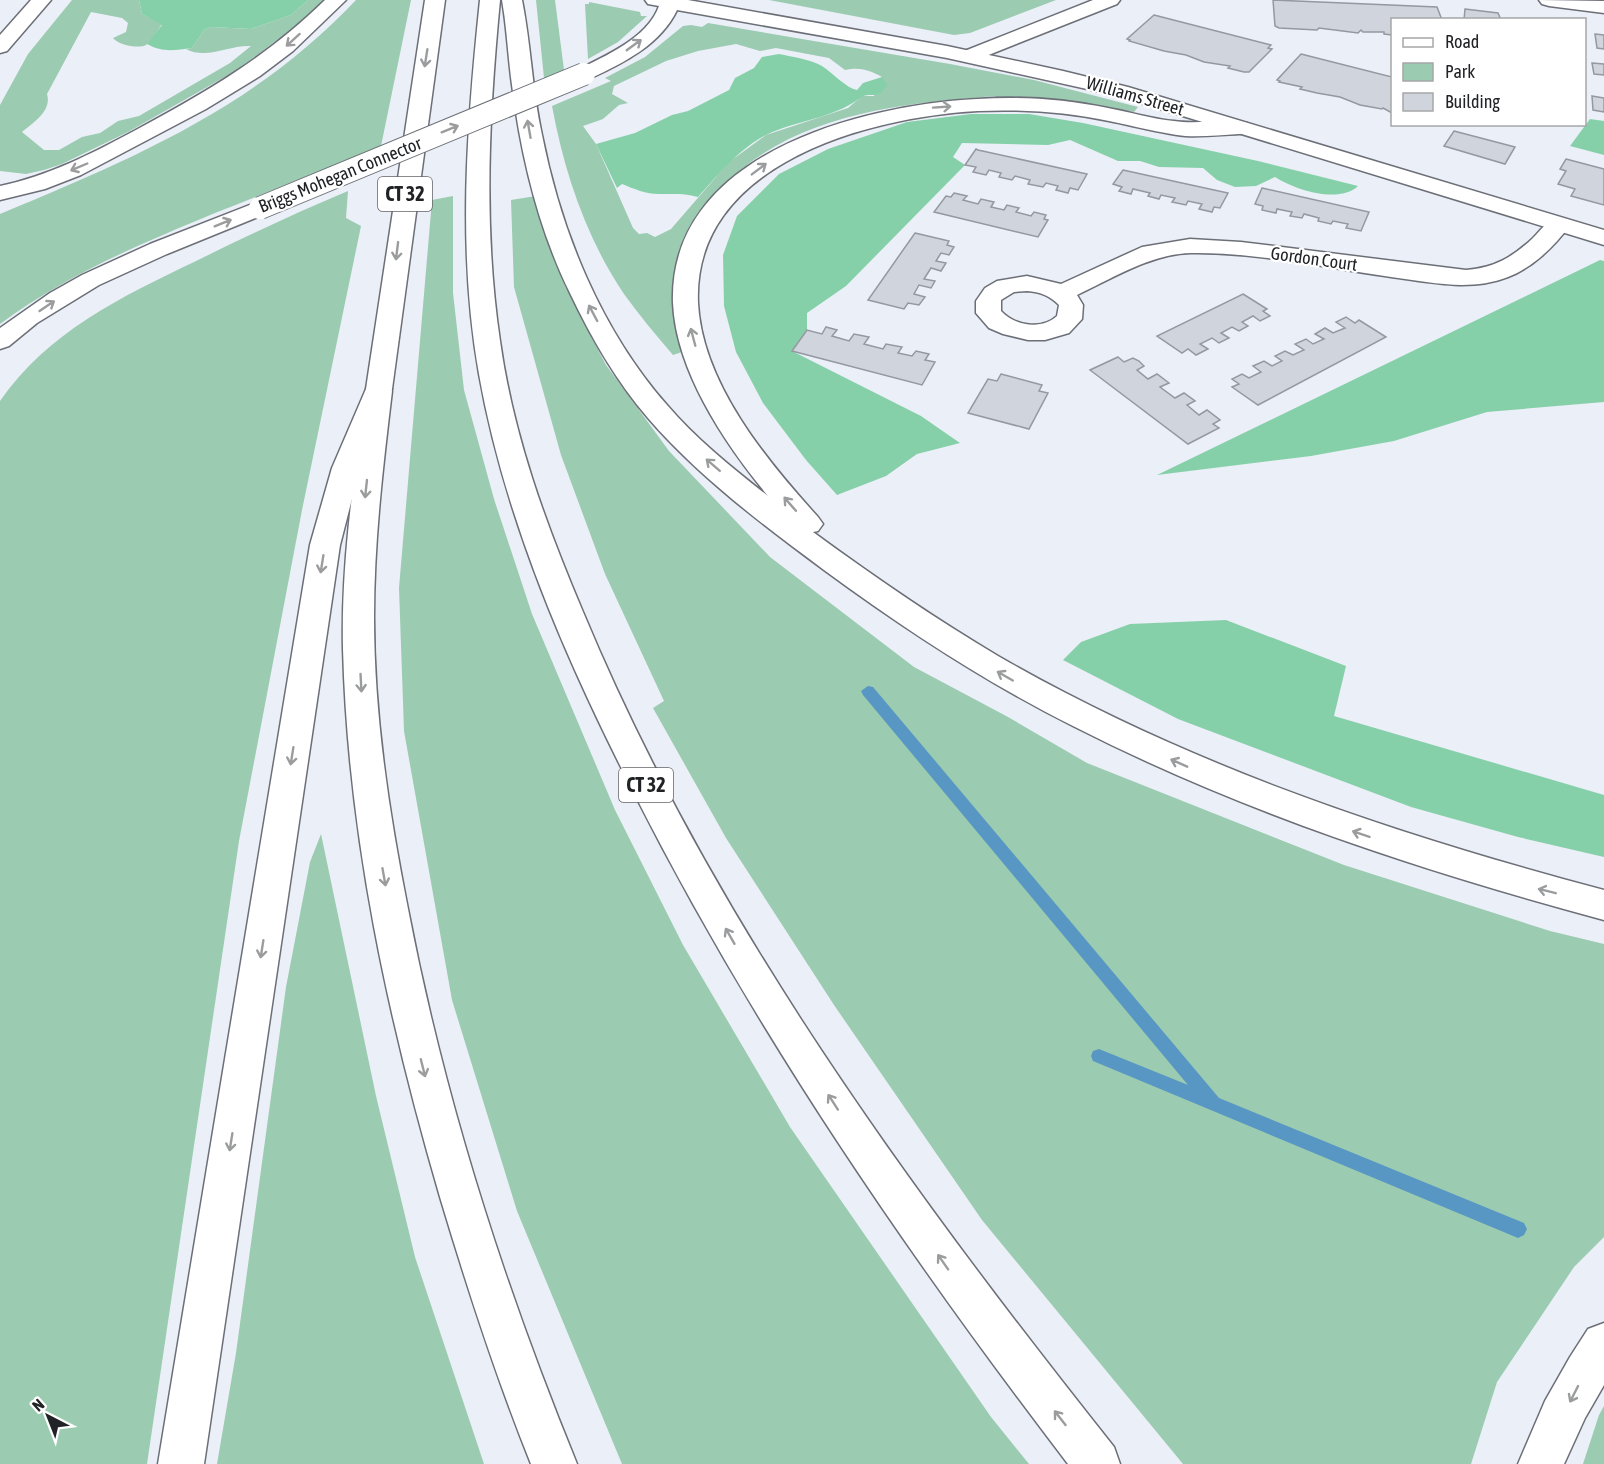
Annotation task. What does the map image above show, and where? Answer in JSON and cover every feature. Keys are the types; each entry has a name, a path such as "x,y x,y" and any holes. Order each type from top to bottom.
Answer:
{"main road":[{"path":"0,47 41,0"},
{"path":"0,193 53,178 84,165 175,118 256,69 286,47 336,0"},
{"name":"CT 32","path":"435,0 379,389 363,517 359,648 369,770 381,862 403,984 444,1143 494,1300 554,1464"},
{"name":"CT 32","path":"490,0 480,108 476,224 479,284 488,347 509,444 550,568 586,660 633,760 673,837 779,1018 847,1124 959,1285 1097,1464"},
{"path":"512,0 527,114 546,200 568,262 614,349 660,414 703,457 798,535 891,605 966,653 1125,739 1225,784 1395,846 1518,883 1604,905"},
{"path":"969,56 1110,0"},
{"path":"1549,0 1604,7"},
{"name":"Williams Street","path":"665,1 969,56 1121,91 1604,238"},
{"name":"Briggs Mohegan Connector","path":"0,340 51,304 128,263 584,74 612,60 639,42 664,18 665,1"},
{"path":"891,605 792,507 748,452 712,392 691,327 687,298 687,273 692,251 705,224 729,193 759,168 782,154 842,128 917,110 977,105 1029,105 1074,109 1184,129 1239,128"},
{"name":"Gordon Court","path":"1061,293 1150,252 1190,246 1241,249 1447,277 1475,278 1496,274 1521,263 1558,225"},
{"path":"181,1464 325,545 346,468 379,389"},
{"path":"1541,1464 1549,1442 1587,1368 1604,1345"}],"green space":[{"path":"72,0 139,0 142,14 162,24 146,45 129,46 113,38 126,32 128,23 122,18 91,12 47,94 47,106 37,120 22,132 44,150 59,150 82,137 100,133 118,121 139,116 230,63 251,46 210,53 186,49 192,48 204,30 211,27 251,29 291,15 308,0 325,0 297,25 237,70 128,132 62,164 44,170 26,174 0,171 0,105 28,54"},
{"path":"139,0 308,0 291,15 251,29 211,27 204,30 192,48 169,50 158,49 147,44 162,25 142,14"},
{"path":"356,0 411,0 381,146 131,249 78,275 0,324 0,214 145,150 234,100 276,71 317,38"},
{"path":"536,0 555,0 564,70 544,78"},
{"path":"769,0 1056,0 970,33 954,35"},
{"path":"589,2 640,12 641,16 647,16 618,42 588,59 585,4"},
{"path":"708,23 950,64 1034,80 1138,107 1134,112 1086,104 997,99 995,96 960,99 851,116 816,127 783,142 752,161 724,185 699,216 690,241 685,351 673,355 624,294 598,250 570,179 552,106 611,81 605,78 645,57 683,26 702,27","holes":["736,44 760,51 776,48 829,58 845,70 864,70 882,77 874,96 862,96 848,108 766,135 729,162 671,229 655,237 647,233 639,234 633,228 596,144 583,126 603,119 619,105 628,103 612,94 614,86 666,61 698,51"]},
{"path":"779,54 817,64 857,90 863,83 882,77 887,85 880,93 864,96 838,111 766,135 729,163 698,197 649,193 622,184 617,188 596,144 635,133 672,115 688,111 729,90 735,78 754,68 762,57"},
{"path":"971,114 1029,114 1083,123 1258,161 1358,186 1340,194 1317,193 1275,177 1256,186 1235,187 1217,180 1203,168 1159,167 1140,161 1118,161 1070,140 1048,145 962,143 953,157 965,165 846,286 807,313 807,330 792,351 921,416 960,443 917,454 886,476 837,495 806,460 763,403 736,352 724,306 723,255 737,216 779,174 828,149 907,122"},
{"path":"1590,119 1604,121 1604,155 1570,146"},
{"path":"348,191 346,218 361,226 302,510 239,841 147,1464 0,1464 0,401 40,355 63,336 113,303 251,234"},
{"path":"453,196 453,293 464,390 494,499 532,614 615,810 683,945 790,1127 991,1417 1029,1464 622,1464 517,1211 452,1000 404,731 399,588 432,200"},
{"path":"536,196 565,286 606,365 669,451 770,557 914,667 1008,717 1087,763 1344,865 1550,931 1604,944 1604,1237 1574,1267 1497,1382 1471,1464 1183,1464 982,1220 834,1005 726,838 653,708 664,701 605,574 561,455 514,287 511,200"},
{"path":"1600,260 1604,261 1604,402 1487,412 1394,441 1311,456 1157,475"},
{"path":"1226,620 1346,666 1334,716 1604,795 1604,857 1518,837 1411,807 1178,719 1063,660 1081,642 1130,624"},
{"path":"321,834 376,1096 415,1257 484,1464 217,1464 236,1353 286,987 310,862"},
{"path":"1604,1406 1604,1464 1583,1464 1599,1415"}],"building":[{"path":"1273,0 1437,7 1441,18 1391,18 1391,35 1361,30 1358,33 1275,26"},
{"path":"1465,9 1498,13 1500,18 1464,18"},
{"path":"1154,15 1271,45 1268,48 1272,49 1249,72 1244,72 1228,68 1230,66 1204,62 1127,39"},
{"path":"1595,34 1604,35 1604,49 1597,48"},
{"path":"1301,54 1391,77 1391,112 1383,108 1360,105 1340,97 1300,89 1302,87 1277,80"},
{"path":"1592,63 1604,64 1604,75 1594,74"},
{"path":"1592,96 1604,98 1604,112 1593,110"},
{"path":"1454,131 1515,147 1505,164 1444,146"},
{"path":"976,149 1087,174 1078,190 1070,188 1068,193 1056,190 1058,186 1046,183 1043,187 1028,184 1030,180 1015,176 1012,180 999,177 1001,173 989,170 986,175 973,172 976,167 965,165"},
{"path":"1566,159 1604,169 1604,205 1571,196 1575,189 1558,184 1566,171 1560,169"},
{"path":"1123,170 1228,193 1220,208 1214,207 1212,212 1199,209 1202,204 1188,201 1186,205 1172,202 1175,198 1161,195 1159,199 1148,196 1150,193 1133,189 1131,194 1119,191 1122,187 1113,184"},
{"path":"1262,188 1369,212 1361,231 1346,228 1348,224 1333,221 1331,224 1304,214 1302,218 1290,216 1292,212 1277,209 1276,213 1262,210 1263,206 1255,204"},
{"path":"954,193 967,196 963,200 978,204 981,199 994,202 991,207 1004,210 1007,205 1019,208 1016,212 1031,216 1034,212 1046,215 1044,219 1048,220 1038,237 934,212 946,196 951,197"},
{"path":"915,233 949,241 947,245 954,247 949,255 941,253 936,261 946,263 941,271 931,268 924,279 935,281 931,288 919,285 914,294 925,297 919,305 908,303 904,309 868,300"},
{"path":"1243,294 1267,309 1263,311 1270,316 1260,321 1253,316 1242,322 1248,326 1239,331 1232,327 1221,333 1229,338 1219,343 1212,338 1200,344 1208,349 1196,355 1188,349 1182,353 1157,336"},
{"path":"1346,317 1355,323 1359,320 1386,337 1258,405 1232,387 1239,384 1232,379 1242,374 1249,378 1261,372 1253,366 1264,361 1272,366 1282,361 1275,356 1285,351 1293,355 1304,350 1295,344 1306,339 1313,344 1324,339 1315,334 1325,328 1333,333 1345,328 1336,322"},
{"path":"826,327 837,330 832,336 849,341 854,334 869,337 864,344 883,349 886,344 902,347 898,353 912,356 916,351 929,354 925,360 935,362 922,385 792,351 807,330 822,334"},
{"path":"1118,357 1124,362 1133,358 1139,361 1144,366 1137,370 1148,379 1157,374 1169,383 1160,387 1175,398 1184,393 1195,401 1187,405 1199,415 1207,410 1220,420 1213,424 1219,428 1188,444 1090,370"},
{"path":"1001,374 1042,385 1039,391 1048,393 1029,429 968,413 988,379 997,381"}],"waterway":[{"path":"868,691 1213,1103"},
{"path":"1099,1056 1518,1229"}]}
